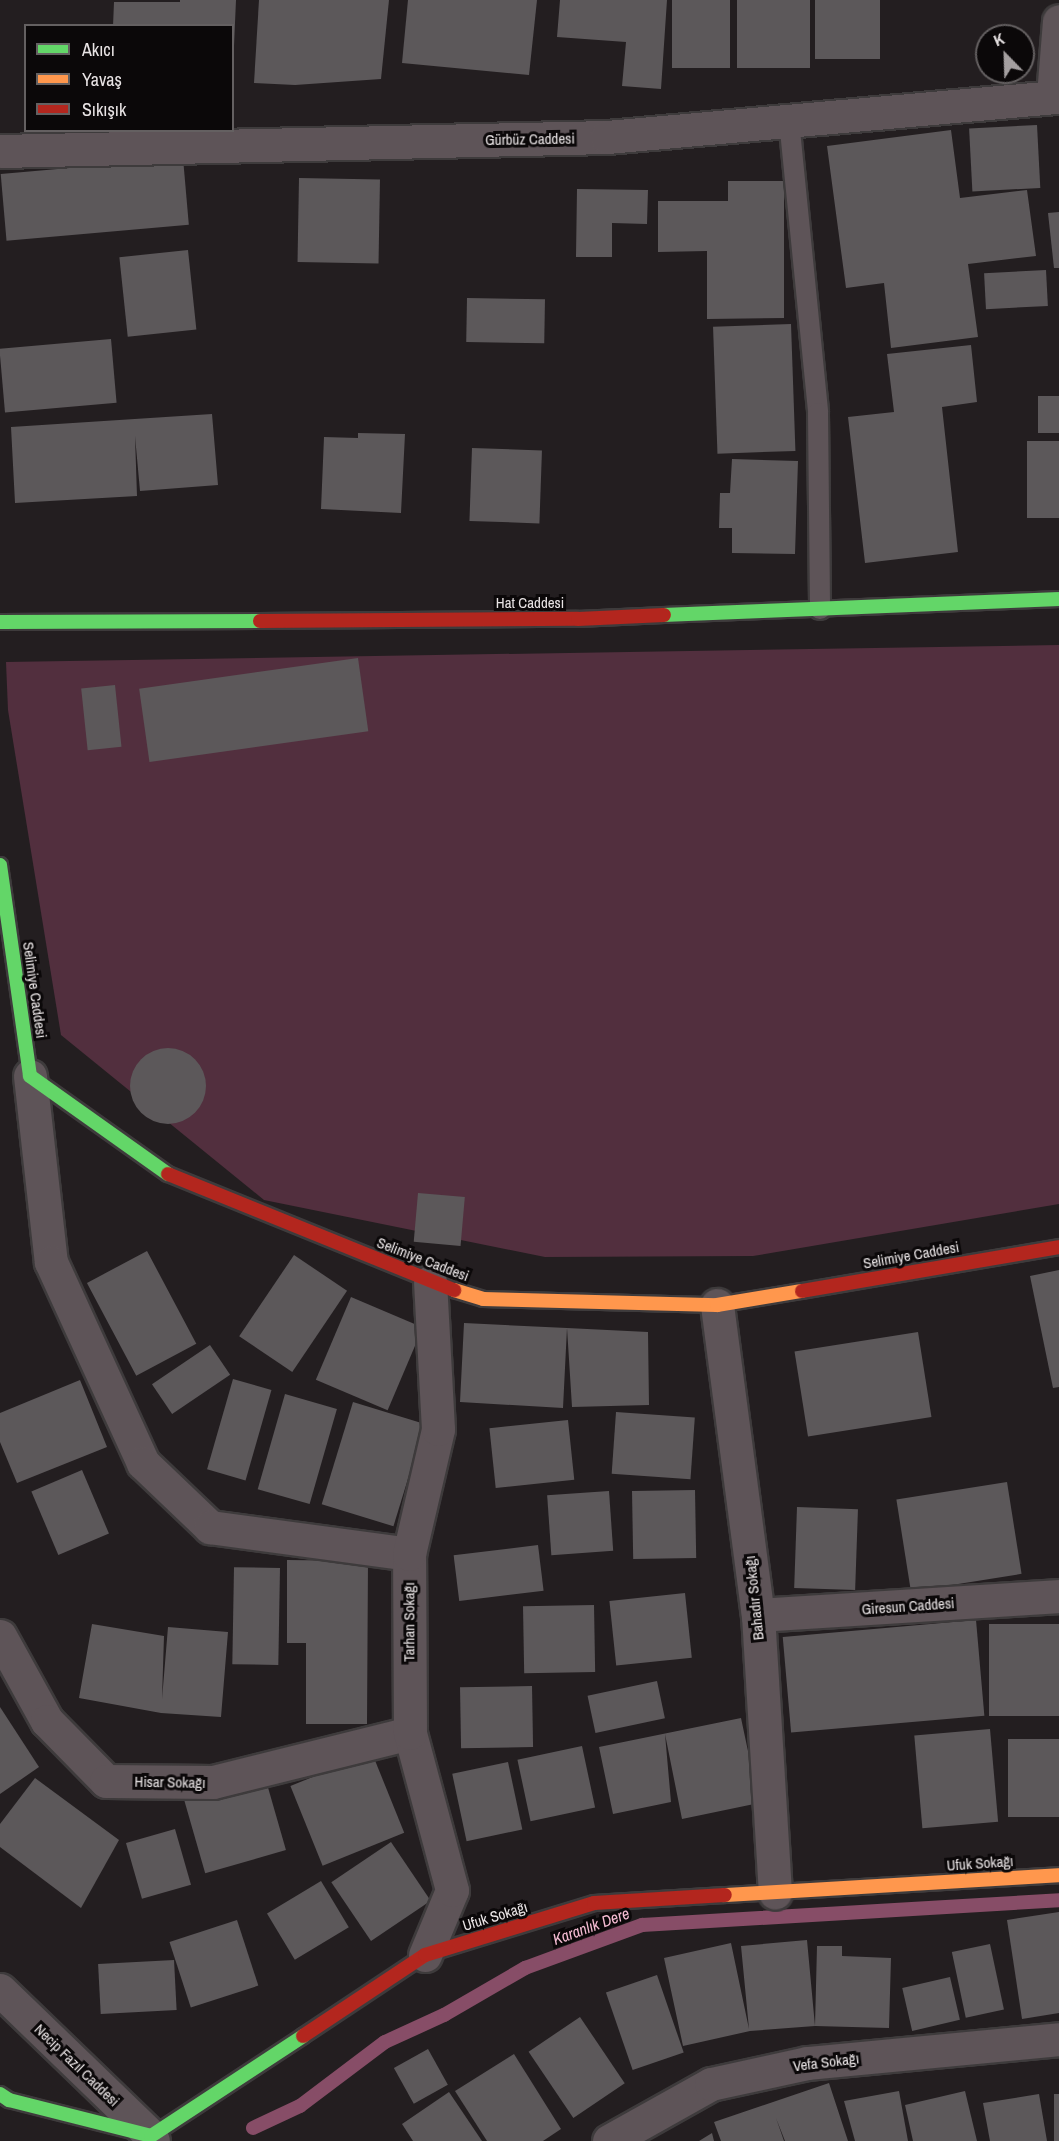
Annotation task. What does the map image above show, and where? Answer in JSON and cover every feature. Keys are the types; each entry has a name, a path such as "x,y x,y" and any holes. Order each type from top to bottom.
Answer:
{"street":[{"path":"1056,96 1059,21"},
{"name":"Gürbüz Caddesi","path":"0,150 607,138 1056,96"},
{"name":"Hat Caddesi","path":"0,622 578,619 1059,599"},
{"name":"Selimiye Caddesi","path":"0,865 30,1076 171,1176 430,1282 483,1299 717,1305 1059,1247"},
{"path":"30,1076 51,1262 143,1463 210,1527 409,1554"},
{"name":"Tarhan Sokağı","path":"425,1955 452,1890 410,1733 409,1554 438,1429 430,1282"},
{"name":"Bahadır Sokağı","path":"717,1305 758,1615 775,1892"},
{"name":"Giresun Caddesi","path":"758,1615 1059,1596"},
{"name":"Hisar Sokağı","path":"0,1636 47,1721 106,1781 213,1782 410,1733"},
{"name":"Ufuk Sokağı","path":"152,2138 425,1955 594,1903 1059,1875"},
{"name":"Necip Fazıl Caddesi","path":"0,1990 152,2138"},
{"name":"Vefa Sokağı","path":"609,2141 711,2084 807,2063 1059,2039"},
{"path":"0,2094 9,2100 152,2138"}],"lane":[{"path":"789,120 818,413 820,609"}],"shaded area":[{"path":"1059,645 1059,1204 753,1256 545,1257 264,1200 61,1035 8,710 6,662"}],"building":[{"path":"180,0 236,0 234,46 234,24 113,24 114,2 180,2"},
{"path":"259,0 389,0 381,79 295,85 254,83"},
{"path":"408,0 537,0 529,75 402,63"},
{"path":"560,0 667,0 661,89 622,86 626,42 557,37"},
{"path":"672,0 730,0 730,68 672,68"},
{"path":"737,0 810,0 810,68 737,68"},
{"path":"815,0 880,0 880,59 815,59"},
{"path":"1037,125 1040,188 972,191 969,129"},
{"path":"951,130 960,198 1027,190 1036,256 968,264 978,337 891,348 884,283 846,288 827,146"},
{"path":"183,158 189,225 7,241 1,174"},
{"path":"299,178 380,179 379,263 298,262"},
{"path":"728,181 784,181 784,318 707,319 707,251 658,252 658,201 728,201"},
{"path":"577,189 648,190 647,224 612,223 612,257 576,257"},
{"path":"1059,212 1059,268 1054,268 1048,213"},
{"path":"188,250 196,330 128,337 119,257"},
{"path":"1046,270 1048,306 986,309 984,273"},
{"path":"467,298 545,299 544,343 466,342"},
{"path":"791,324 795,451 717,454 713,327"},
{"path":"111,339 117,403 5,413 0,349"},
{"path":"971,345 977,402 942,407 958,552 865,563 848,417 894,412 887,354"},
{"path":"1038,396 1059,396 1059,433 1038,433"},
{"path":"212,414 218,485 140,491 135,436 137,496 15,503 11,427"},
{"path":"358,433 405,434 401,513 321,509 324,437 358,438"},
{"path":"1027,441 1059,441 1059,518 1027,518"},
{"path":"472,448 542,450 539,523 469,521"},
{"path":"732,459 798,461 795,554 732,553 732,528 719,528 720,493 730,493"},
{"path":"358,658 368,731 149,762 139,689"},
{"path":"115,685 121,747 88,750 81,689"},
{"path":"168,1048 182,1051 195,1059 203,1072 206,1086 203,1100 195,1113 182,1121 168,1124 154,1121 141,1113 133,1100 130,1086 133,1072 141,1059 154,1051"},
{"path":"418,1193 465,1197 461,1246 414,1242"},
{"path":"147,1251 196,1344 136,1376 87,1283"},
{"path":"294,1255 347,1291 292,1372 239,1336"},
{"path":"1059,1270 1059,1387 1053,1388 1030,1276"},
{"path":"351,1297 423,1327 388,1410 316,1380"},
{"path":"464,1323 567,1328 563,1408 460,1402"},
{"path":"567,1328 648,1332 649,1405 572,1407"},
{"path":"918,1332 931,1417 808,1436 795,1352"},
{"path":"210,1345 230,1375 172,1414 152,1384"},
{"path":"233,1379 271,1390 246,1480 207,1469"},
{"path":"80,1380 107,1447 17,1483 0,1442 0,1413"},
{"path":"285,1394 337,1409 310,1504 258,1489"},
{"path":"353,1402 425,1424 393,1526 322,1504"},
{"path":"616,1412 695,1418 690,1479 612,1474"},
{"path":"568,1420 574,1480 496,1488 489,1428"},
{"path":"82,1470 109,1534 58,1555 31,1491"},
{"path":"1007,1482 1022,1574 911,1591 896,1500"},
{"path":"695,1490 696,1558 633,1559 632,1491"},
{"path":"609,1491 613,1551 551,1555 547,1495"},
{"path":"797,1507 858,1509 855,1590 794,1588"},
{"path":"538,1545 544,1591 459,1601 454,1555"},
{"path":"287,1560 368,1561 367,1724 306,1724 306,1643 287,1643"},
{"path":"234,1567 280,1568 278,1665 232,1664"},
{"path":"685,1593 692,1658 616,1666 609,1601"},
{"path":"594,1605 595,1672 524,1673 523,1606"},
{"path":"976,1620 984,1716 791,1733 783,1637"},
{"path":"92,1624 164,1636 162,1699 168,1627 228,1632 221,1717 161,1713 79,1698"},
{"path":"989,1624 1059,1624 1059,1716 989,1716"},
{"path":"657,1681 665,1718 595,1733 588,1696"},
{"path":"532,1686 533,1747 461,1748 460,1687"},
{"path":"0,1707 39,1767 0,1794"},
{"path":"741,1718 759,1803 682,1819 665,1734 671,1802 613,1814 599,1747"},
{"path":"990,1729 998,1822 922,1828 914,1736"},
{"path":"1008,1739 1059,1739 1059,1817 1008,1817"},
{"path":"582,1746 595,1808 531,1821 517,1760"},
{"path":"372,1753 404,1833 323,1866 290,1786"},
{"path":"508,1762 522,1829 467,1841 452,1774"},
{"path":"265,1777 286,1850 205,1873 184,1800"},
{"path":"35,1778 119,1840 81,1908 0,1847 0,1824"},
{"path":"175,1829 191,1885 142,1899 126,1843"},
{"path":"391,1842 431,1901 371,1941 331,1882"},
{"path":"321,1881 349,1927 295,1960 267,1913"},
{"path":"1059,1912 1059,2013 1022,2019 1007,1920"},
{"path":"237,1920 258,1986 191,2008 169,1942"},
{"path":"807,1940 815,2026 750,2031 683,2046 664,1958 731,1943 749,2029 741,1946"},
{"path":"990,1944 1004,2010 966,2018 952,1952"},
{"path":"817,1946 842,1946 842,1956 891,1958 889,2028 815,2026"},
{"path":"174,1960 177,2010 101,2014 98,1964"},
{"path":"657,1975 684,2053 633,2070 606,1993"},
{"path":"950,1977 960,2020 912,2031 902,1988"},
{"path":"580,2017 625,2083 573,2118 529,2052"},
{"path":"428,2049 448,2085 414,2104 394,2068"},
{"path":"514,2054 561,2129 543,2141 487,2141 455,2091"},
{"path":"829,2083 848,2141 785,2141 776,2118 784,2141 721,2141 714,2122"},
{"path":"899,2091 908,2141 855,2141 844,2101"},
{"path":"965,2091 977,2141 913,2141 905,2105"},
{"path":"449,2092 482,2141 413,2141 402,2124"},
{"path":"1039,2094 1047,2141 990,2141 983,2103"},
{"path":"1054,2094 1059,2094 1059,2141 1054,2141"},
{"path":"712,2133 714,2141 699,2141"}],"waterway":[{"name":"Karanlık Dere","path":"253,2128 300,2106 385,2042 444,2015 525,1968 642,1925 1059,1900"}],"traffic: fast":[{"path":"664,615 1059,599"},
{"path":"0,622 260,621"},
{"path":"0,865 30,1076 168,1174"},
{"path":"0,2094 9,2100 151,2136 303,2036"}],"traffic: slow":[{"path":"454,1290 483,1299 717,1305 802,1291"},
{"path":"725,1895 1059,1875"}],"traffic: jam":[{"path":"260,621 578,619 664,615"},
{"path":"168,1174 454,1290"},
{"path":"802,1291 1059,1247"},
{"path":"303,2036 425,1955 594,1903 725,1895"}]}
